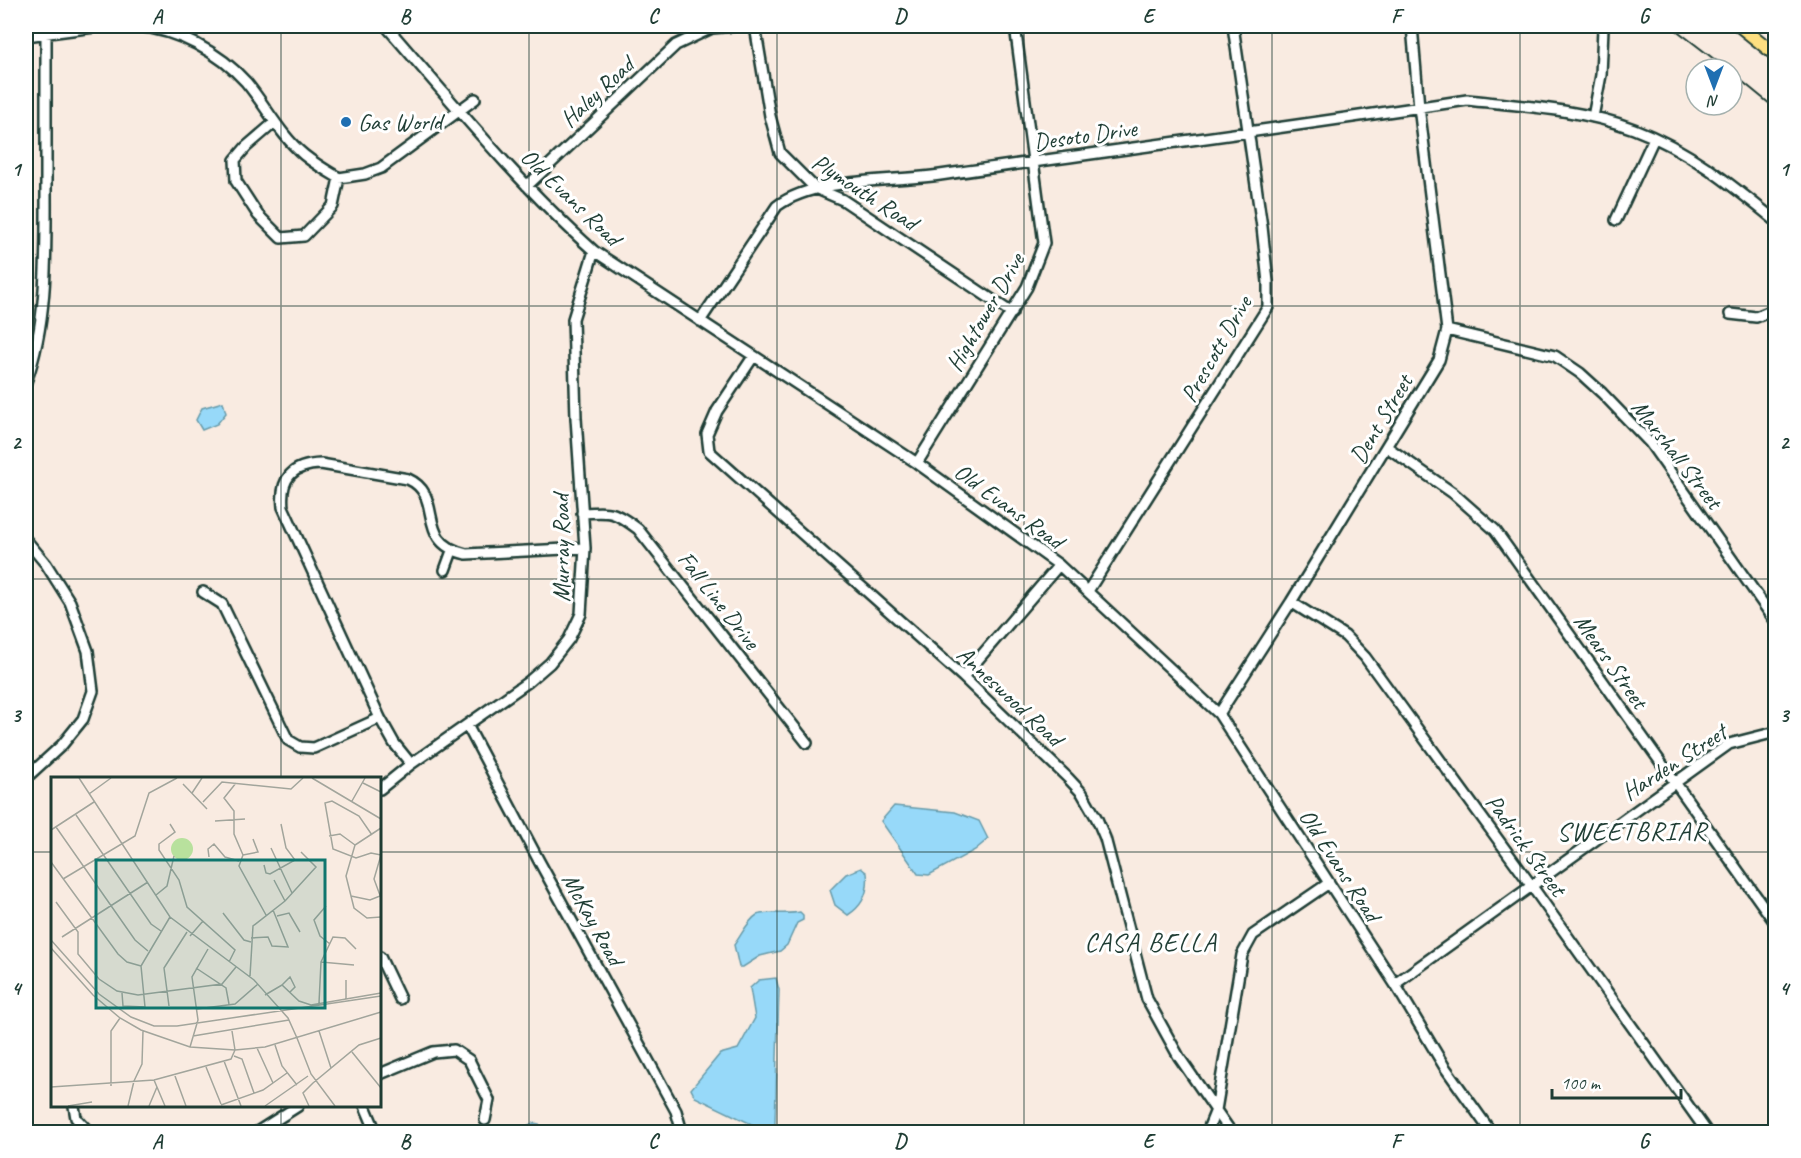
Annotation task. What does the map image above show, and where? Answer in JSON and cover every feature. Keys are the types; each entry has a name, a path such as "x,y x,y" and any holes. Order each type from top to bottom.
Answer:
{"main road":[{"path":"1740,26 1776,56"}],"street":[{"path":"26,36 102,26"},
{"path":"137,26 171,33 201,46 216,56 247,83 275,122 304,155 339,178 364,174 381,168 475,99"},
{"name":"Old Evans Road","path":"386,26 527,186 557,218 594,251 917,464 1059,565 1219,714 1395,984 1444,1066 1491,1132"},
{"name":"Haley Road","path":"527,186 676,45 712,28 735,26"},
{"name":"Plymouth Road","path":"755,26 770,116 780,153 815,188 843,200 1012,313"},
{"name":"Hightower Drive","path":"917,464 1027,287 1044,243 1015,26"},
{"name":"Prescott Drive","path":"1088,591 1268,307 1265,260 1233,26"},
{"name":"Dent Street","path":"1219,714 1292,602 1439,360 1447,330 1419,107 1412,26"},
{"path":"1593,117 1601,75 1603,28 1601,26"},
{"path":"26,382 30,356 42,319 46,220 46,33"},
{"name":"Desoto Drive","path":"700,321 777,206 790,196 815,188 935,176 1467,100 1535,106 1593,117 1633,129 1692,157 1726,180 1776,221"},
{"path":"275,122 246,147 235,160 236,181 258,215 281,238 304,236 311,229 333,206 339,178"},
{"path":"1616,220 1654,138"},
{"name":"Murray Road","path":"381,788 411,764 528,682 550,663 569,639 581,614 585,581 585,548 576,418 573,318 594,251"},
{"path":"1730,315 1756,316 1776,309"},
{"name":"Marshall Street","path":"1447,330 1555,356 1580,373 1630,420 1650,443 1776,622"},
{"name":"Anneswood Road","path":"753,357 717,411 707,434 709,451 963,677 1082,793 1105,838 1147,999 1179,1057 1231,1132"},
{"name":"Mears Street","path":"1388,447 1453,493 1495,530 1673,783 1776,924"},
{"path":"411,764 394,743 380,718 283,507 282,493 290,475 298,468 321,464 420,484 426,496 435,531 441,543 452,551 466,554 585,548"},
{"name":"Fall Line Drive","path":"582,513 608,511 622,517 638,529 807,743"},
{"path":"26,540 46,564 70,602 88,651 93,691 83,719 62,745 26,778"},
{"path":"446,570 452,551"},
{"path":"963,677 1059,565"},
{"path":"203,592 222,604 288,740 300,747 314,748 380,718"},
{"name":"Padrick Street","path":"1292,602 1345,636 1365,657 1707,1132"},
{"name":"McKay Road","path":"467,725 676,1111 682,1132"},
{"name":"Harden Street","path":"1395,984 1729,744 1776,732"},
{"path":"1207,1132 1216,1110 1242,956 1253,935 1329,882"},
{"path":"381,959 400,999"},
{"path":"381,1074 434,1052 454,1050 469,1060 489,1100 485,1120"},
{"path":"74,1107 75,1118 88,1132"},
{"path":"256,1132 296,1107"},
{"path":"365,1107 376,1132"}],"water":[{"path":"223,402 226,413 217,424 202,430 196,420 202,408"},
{"path":"894,806 955,812 979,821 988,839 975,850 929,875 918,874 881,821"},
{"path":"861,868 867,873 866,891 862,902 848,915 835,905 830,890 846,874"},
{"path":"800,912 803,920 797,923 787,945 780,951 760,956 743,967 739,967 734,945 754,917 765,913"},
{"path":"776,978 779,990 775,1124 768,1132 695,1097 691,1089 720,1054 738,1049 755,1018 750,988 759,980"},
{"path":"533,1123 539,1124 543,1132 513,1132"}],"railway":[{"path":"1671,26 1711,57"},
{"path":"1744,83 1776,109"}],"place":[{"name":"Gas World","path":"346,122"}],"district":[{"name":"SWEETBRIAR","path":"1632,831"},
{"name":"CASA BELLA","path":"1151,942"}]}
